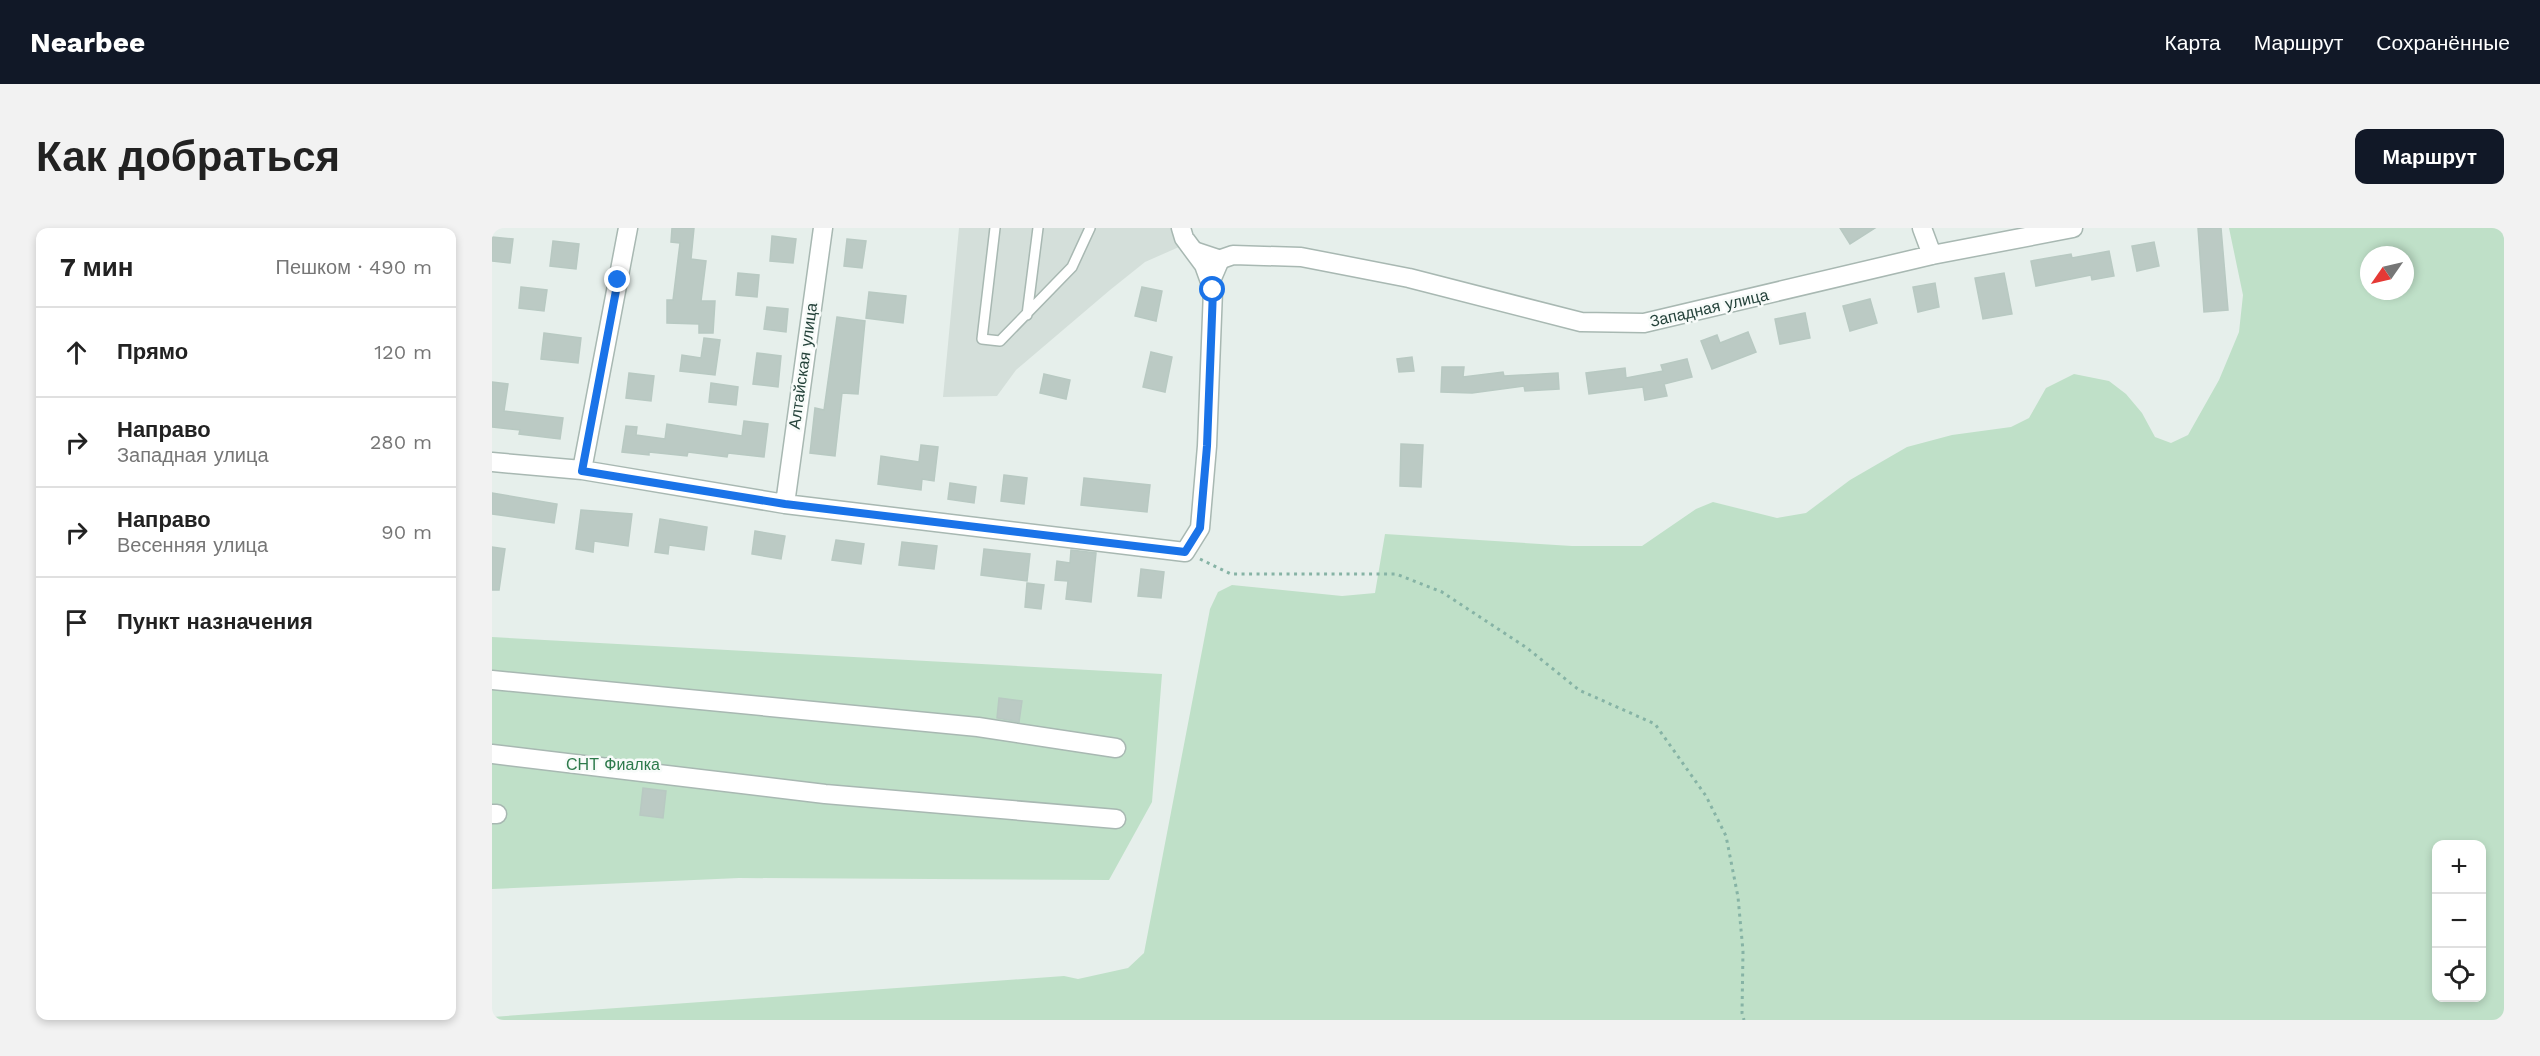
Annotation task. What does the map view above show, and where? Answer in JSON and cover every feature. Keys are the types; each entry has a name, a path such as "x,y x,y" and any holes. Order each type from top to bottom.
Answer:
{"street":[{"path":"582,471 628,228"},
{"name":"Алтайская улица","path":"785,504 823,228"},
{"path":"1922,228 1932,255"},
{"name":"Западная улица","path":"1204,264 1233,255 1300,257 1408,278 1581,322 1644,323 1932,255 2073,228"},
{"path":"492,462 582,471 785,504 1185,552 1200,528 1207,446 1213,290 1204,264 1185,236"},
{"path":"492,680 978,727 1116,748"},
{"path":"492,754 825,794 1116,819"}],"lane":[{"path":"994,228 982,339 1000,341 1072,267 1090,228"},
{"path":"1027,315 1038,228"},
{"path":"1185,236 1226,257 1213,290"}],"path":[{"path":"1185,552 1231,574 1396,574 1442,592 1527,648 1579,690 1655,724 1706,796 1726,836 1739,908 1743,951 1742,1013 1744,1020"}],"shaded area":[{"path":"959,228 1172,228 1179,247 1145,262 1110,290 1016,370 997,396 943,397"}],"green space":[{"path":"2229,228 2504,228 2504,1020 492,1020 492,1017 1064,976 1078,979 1128,968 1144,953 1210,609 1218,592 1232,585 1342,596 1375,593 1385,534 1572,546 1642,546 1696,509 1713,502 1777,518 1806,513 1850,480 1907,447 1952,435 2011,427 2029,418 2046,388 2074,374 2109,381 2126,394 2142,413 2155,437 2171,443 2188,435 2219,380 2239,332 2243,295"},
{"name":"СНТ Фиалка","path":"492,637 1162,674 1152,802 1109,880 739,878 492,889"}],"building":[{"path":"672,228 694,228 691,259 706,261 701,301 715,301 713,333 699,333 699,324 667,323 667,300 673,300 680,243 671,242"},
{"path":"1840,228 1875,228 1850,244"},
{"path":"2198,228 2221,228 2228,310 2204,312"},
{"path":"772,236 796,239 793,263 770,261"},
{"path":"492,237 513,239 510,263 492,261"},
{"path":"847,239 866,241 862,268 844,266"},
{"path":"553,241 579,244 576,269 550,266"},
{"path":"2154,242 2159,266 2137,271 2132,246"},
{"path":"2109,251 2114,276 2092,280 2091,275 2036,286 2031,261 2071,254 2072,258"},
{"path":"738,273 759,275 757,297 736,295"},
{"path":"2004,273 2012,314 1983,319 1975,278"},
{"path":"1935,283 1939,307 1918,312 1913,287"},
{"path":"521,287 547,290 544,311 519,308"},
{"path":"1142,287 1162,291 1156,321 1135,316"},
{"path":"869,292 906,296 903,323 866,318"},
{"path":"1870,299 1877,323 1850,331 1843,306"},
{"path":"767,307 788,309 786,332 764,329"},
{"path":"1805,313 1810,338 1780,344 1775,319"},
{"path":"837,317 865,321 858,394 842,393 835,456 810,453 815,408 824,410"},
{"path":"1748,332 1756,352 1712,369 1701,341 1717,335 1720,343"},
{"path":"544,333 581,338 578,363 541,359"},
{"path":"704,338 720,340 715,375 680,371 682,355 701,358"},
{"path":"1151,352 1172,357 1165,392 1143,387"},
{"path":"757,353 781,356 778,387 753,384"},
{"path":"1412,357 1414,371 1399,372 1397,359"},
{"path":"1687,359 1692,377 1664,384 1667,396 1645,400 1643,387 1589,394 1586,373 1625,368 1626,378 1663,371 1661,365"},
{"path":"1442,367 1464,367 1463,377 1503,372 1504,376 1558,373 1559,389 1525,391 1524,386 1472,393 1441,392"},
{"path":"629,373 654,376 651,401 626,398"},
{"path":"1044,374 1070,380 1066,399 1040,393"},
{"path":"492,382 508,384 504,411 563,418 560,439 519,434 520,430 492,427"},
{"path":"711,383 738,387 736,405 709,402"},
{"path":"744,421 768,424 764,457 728,453 727,457 688,452 687,456 622,452 626,426 637,427 636,435 665,439 667,424 742,436"},
{"path":"1401,444 1423,445 1421,487 1400,486"},
{"path":"921,445 938,447 934,481 922,479 921,490 878,484 881,456 919,462"},
{"path":"1004,475 1027,478 1024,504 1001,501"},
{"path":"1084,478 1150,485 1147,512 1081,505"},
{"path":"950,483 976,487 974,503 948,499"},
{"path":"492,493 557,504 554,523 492,514"},
{"path":"581,510 632,514 628,546 594,541 593,552 576,549"},
{"path":"660,519 707,527 704,550 669,545 668,554 655,552"},
{"path":"755,531 785,536 781,559 752,554"},
{"path":"836,540 864,544 861,564 832,560"},
{"path":"902,542 937,546 934,569 899,565"},
{"path":"492,547 505,549 499,590 492,590"},
{"path":"984,549 1030,554 1027,581 981,575"},
{"path":"1071,550 1096,553 1091,602 1066,599 1068,581 1055,580 1057,561 1070,563"},
{"path":"1141,569 1164,572 1161,598 1138,596"},
{"path":"1027,583 1044,585 1041,609 1025,607"},
{"path":"999,698 1022,701 1019,722 997,718"},
{"path":"643,788 666,791 663,818 640,815"}],"route":[{"path":"618,280 582,471 785,504 1185,552 1200,528 1207,446 1213,290"}]}
